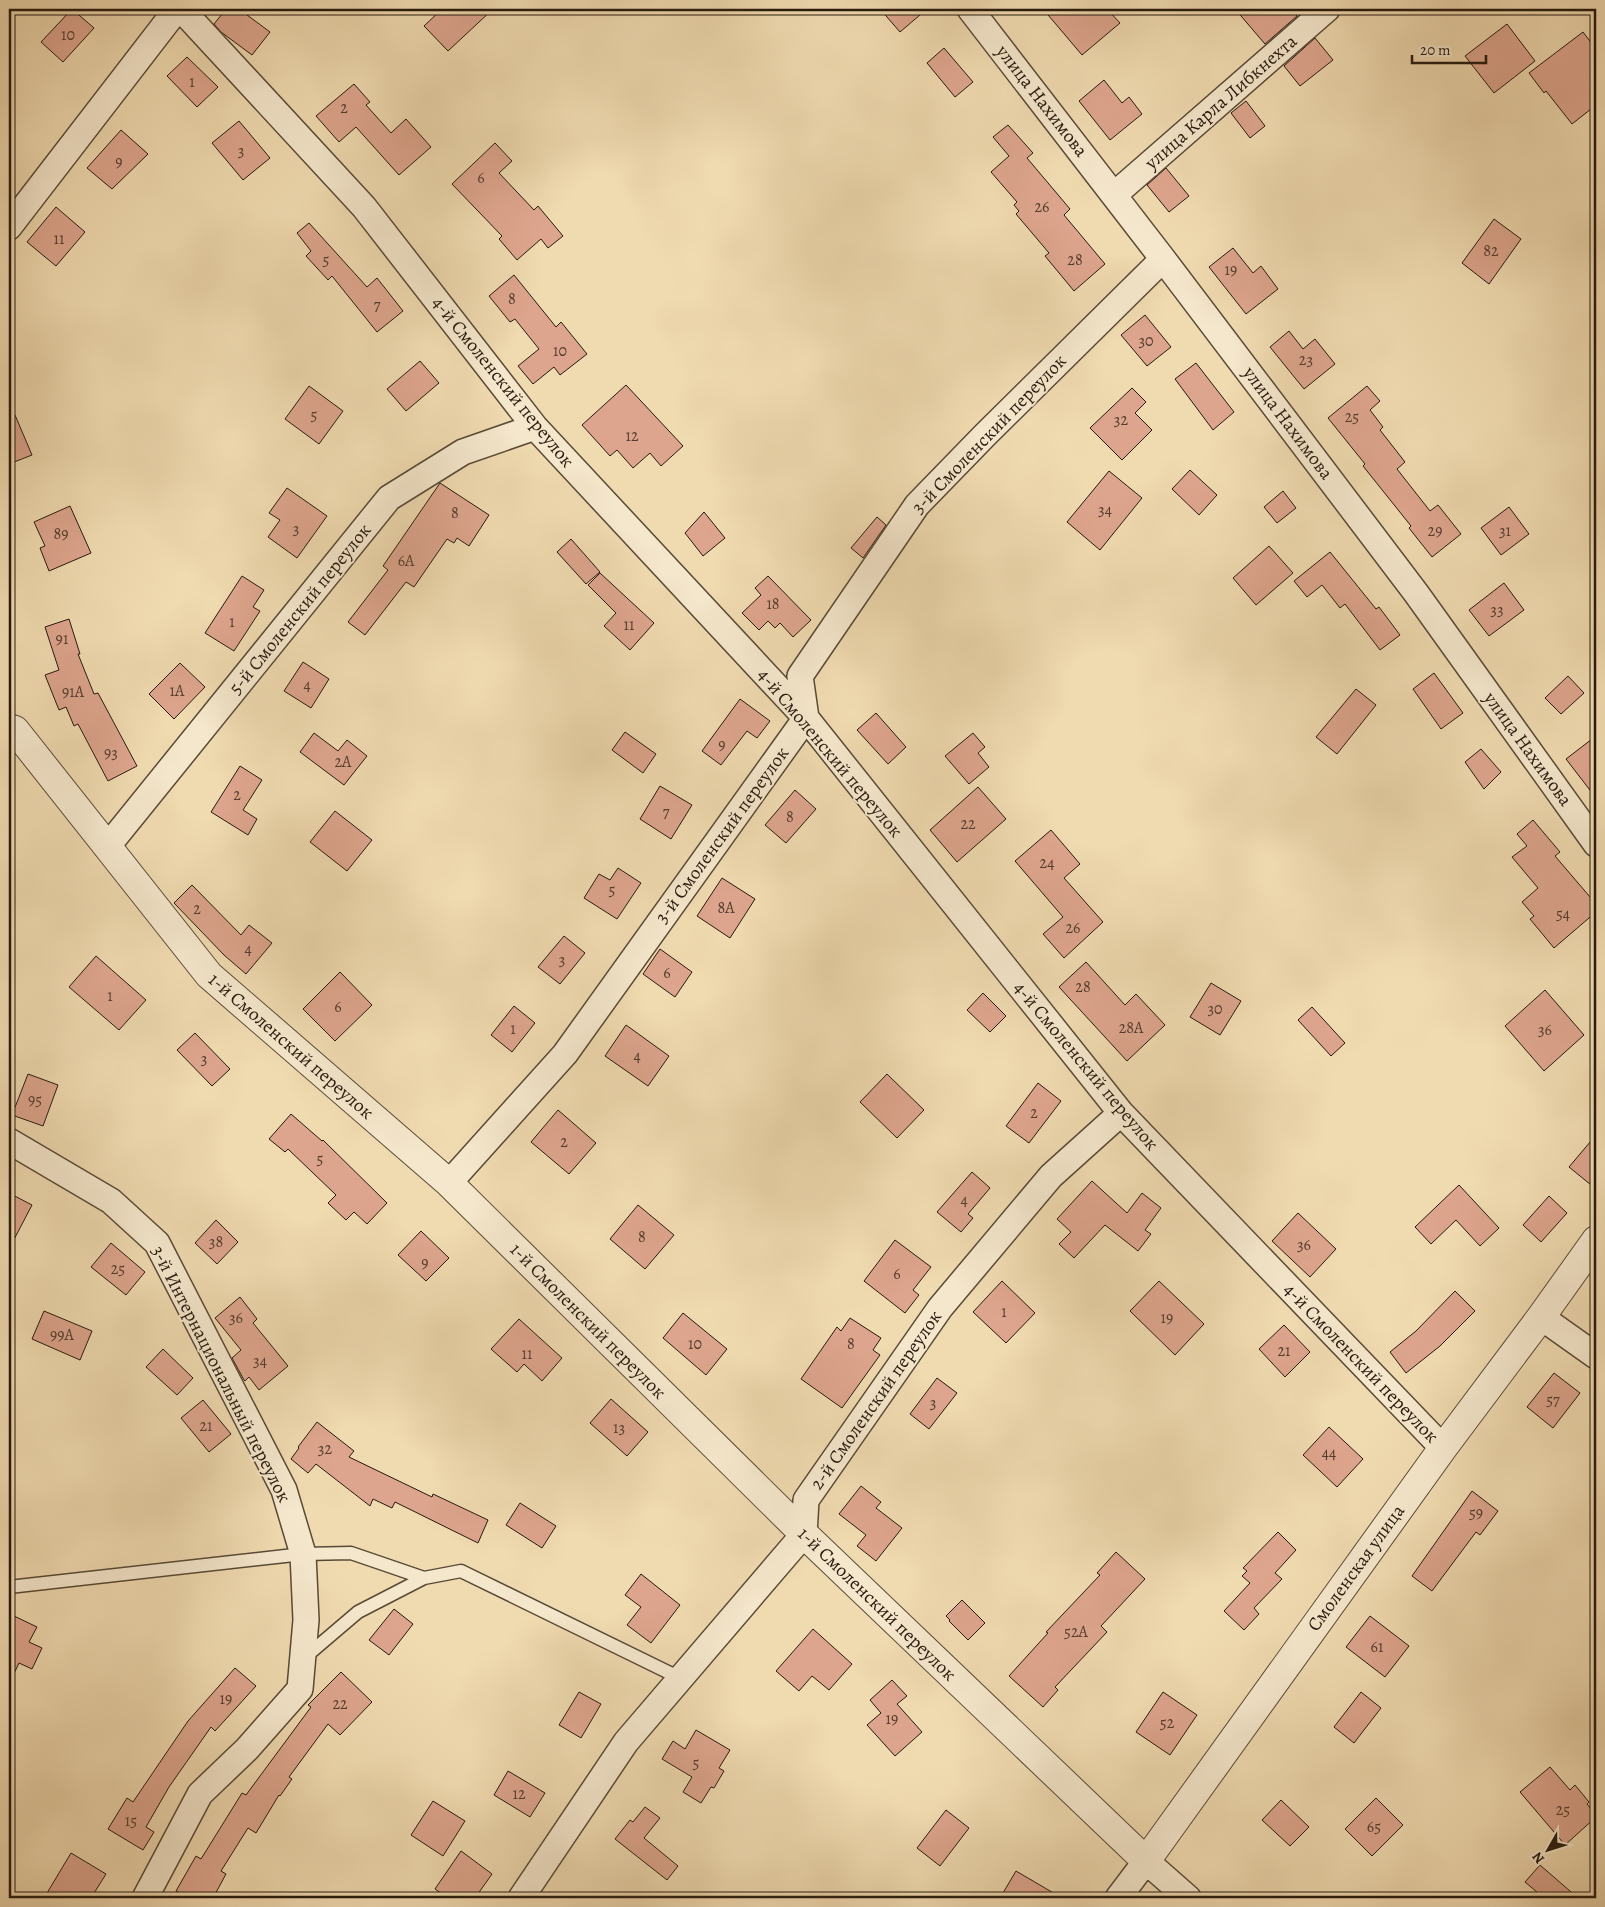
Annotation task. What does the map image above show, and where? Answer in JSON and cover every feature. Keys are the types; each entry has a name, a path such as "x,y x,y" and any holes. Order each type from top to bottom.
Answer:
{"street":[{"path":"9,227 177,9"},
{"name":"4-й Смоленский переулок","path":"181,9 364,207 535,427 806,718 1121,1113 1443,1448"},
{"name":"улица Нахимова","path":"970,9 1164,259 1416,593 1596,844"},
{"name":"улица Карла Либкнехта","path":"1114,195 1327,9"},
{"name":"3-й Смоленский переулок","path":"449,1183 565,1054 806,718 800,676 917,505 985,434 1164,259"},
{"name":"5-й Смоленский переулок","path":"107,847 389,498 463,452 535,427"},
{"name":"1-й Смоленский переулок","path":"9,728 15,730 208,975 449,1183 804,1534 1146,1861 1188,1898"},
{"name":"2-й Смоленский переулок","path":"804,1534 806,1500 940,1308 1051,1176 1121,1113"},
{"name":"3-й Интернациональный переулок","path":"9,1141 111,1201 157,1243 284,1490 303,1554 306,1620 300,1688 247,1749 200,1794 145,1898"},
{"name":"Смоленская улица","path":"1118,1898 1443,1448 1596,1240"},
{"path":"1541,1317 1596,1356"},
{"path":"520,1898 626,1742 804,1534"}],"lane":[{"path":"9,1586 303,1554 351,1553 424,1578"},
{"path":"302,1659 358,1612 424,1578 461,1571 680,1678"}],"building":[{"path":"72,9 94,28 63,62 41,42"},
{"path":"226,9 239,9 270,32 252,55 221,32 214,24"},
{"path":"442,9 493,9 448,51 424,26"},
{"path":"880,9 927,9 900,32"},
{"path":"1043,9 1107,9 1120,23 1082,55"},
{"path":"1235,9 1291,9 1297,16 1265,44"},
{"path":"1507,24 1535,61 1494,93 1465,56"},
{"path":"1583,32 1596,49 1596,105 1572,124 1529,73"},
{"path":"1315,38 1333,60 1300,86 1284,66"},
{"path":"944,48 973,82 955,97 927,63"},
{"path":"187,57 218,87 197,107 167,76"},
{"path":"1104,80 1122,103 1129,97 1142,114 1110,140 1079,101"},
{"path":"354,84 370,102 366,105 391,133 406,119 431,147 399,175 356,127 339,142 316,116"},
{"path":"1246,101 1265,126 1250,138 1231,113"},
{"path":"239,121 270,158 243,180 212,143"},
{"path":"1008,125 1033,153 1027,158 1070,209 1064,215 1105,264 1074,291 1045,256 1049,253 1016,214 1019,211 1014,205 1017,202 991,172 1009,156 993,137"},
{"path":"121,130 148,154 112,189 87,168"},
{"path":"495,143 512,161 499,173 534,210 538,206 563,236 548,248 541,239 517,260 499,239 502,236 452,184"},
{"path":"1166,168 1189,196 1169,212 1147,185"},
{"path":"56,207 85,232 56,266 27,242"},
{"path":"1494,219 1521,239 1489,284 1462,263"},
{"path":"309,223 367,287 377,278 403,311 377,332 332,276 328,280 306,256 311,251 297,233"},
{"path":"1233,248 1253,273 1261,266 1278,289 1246,314 1209,267"},
{"path":"514,275 556,327 561,322 587,354 560,375 554,367 533,384 518,366 539,349 515,319 510,322 489,296"},
{"path":"1145,315 1171,347 1147,366 1121,335"},
{"path":"1289,331 1303,349 1315,339 1335,364 1304,389 1270,347"},
{"path":"420,361 439,383 406,411 387,389"},
{"path":"1196,363 1234,412 1213,430 1175,379"},
{"path":"626,385 683,446 661,466 650,453 633,468 617,450 610,456 582,425"},
{"path":"309,386 343,411 319,444 285,419"},
{"path":"1367,386 1380,401 1370,410 1383,427 1380,430 1405,462 1397,469 1430,511 1438,505 1461,534 1432,557 1409,528 1411,526 1363,466 1365,464 1328,418"},
{"path":"1132,388 1146,402 1135,413 1152,430 1122,460 1090,428"},
{"path":"9,401 32,455 9,464"},
{"path":"1190,470 1217,495 1199,515 1172,489"},
{"path":"1109,471 1142,498 1100,550 1067,522"},
{"path":"440,483 489,515 469,546 457,538 454,543 447,539 414,587 406,582 365,635 348,622 388,570 383,566"},
{"path":"287,488 327,516 297,558 268,537 280,520 269,513"},
{"path":"1283,491 1296,508 1277,523 1264,507"},
{"path":"70,506 91,553 49,571 40,548 45,546 34,522"},
{"path":"1509,507 1529,534 1501,555 1481,528"},
{"path":"704,512 725,538 703,556 685,533"},
{"path":"877,517 886,525 863,558 851,548"},
{"path":"571,539 600,572 586,584 557,552"},
{"path":"1269,546 1293,573 1256,605 1233,578"},
{"path":"1330,552 1376,609 1379,607 1400,635 1380,650 1345,604 1340,608 1322,585 1307,597 1294,581"},
{"path":"600,573 654,623 630,650 604,626 616,613 588,585"},
{"path":"242,576 264,590 253,607 260,611 234,651 205,633"},
{"path":"768,576 811,620 793,637 780,623 775,628 768,621 759,630 742,613 761,595 755,588"},
{"path":"1504,583 1524,610 1489,636 1469,610"},
{"path":"69,619 80,654 78,654 94,694 98,693 137,766 108,781 78,724 74,726 66,707 59,710 45,675 59,670 45,627"},
{"path":"303,662 329,679 311,708 284,691"},
{"path":"180,663 205,687 174,719 149,694"},
{"path":"1434,673 1463,713 1441,729 1413,689"},
{"path":"1568,676 1584,693 1561,714 1545,698"},
{"path":"1356,689 1376,705 1337,754 1316,737"},
{"path":"740,699 770,721 757,738 747,731 721,765 702,751"},
{"path":"876,713 906,747 888,764 857,730"},
{"path":"625,732 656,754 643,773 612,750"},
{"path":"314,733 338,751 347,740 367,756 344,785 300,752"},
{"path":"973,733 985,747 978,753 989,767 969,784 945,756"},
{"path":"1596,736 1596,798 1566,759"},
{"path":"1481,749 1501,772 1484,789 1465,762"},
{"path":"240,766 262,780 243,810 257,819 248,835 211,812"},
{"path":"660,786 692,805 671,839 640,819"},
{"path":"978,787 1006,819 957,862 930,830"},
{"path":"795,790 816,809 786,843 765,825"},
{"path":"335,811 372,840 347,871 310,842"},
{"path":"1533,820 1560,852 1555,856 1596,904 1596,912 1554,948 1530,919 1534,916 1522,902 1538,888 1512,857 1527,846 1517,834"},
{"path":"1051,830 1080,864 1064,878 1103,922 1064,958 1043,934 1063,917 1015,861"},
{"path":"618,868 641,883 617,919 584,898 599,874 610,880"},
{"path":"722,878 755,899 730,938 697,916"},
{"path":"192,885 241,935 249,925 272,943 246,974 224,955 174,903"},
{"path":"564,936 585,953 560,984 538,967"},
{"path":"660,949 692,972 675,997 643,974"},
{"path":"96,956 146,1000 119,1030 69,987"},
{"path":"1086,962 1125,1005 1136,994 1165,1025 1127,1061 1059,987"},
{"path":"340,972 372,1005 335,1041 303,1009"},
{"path":"1211,983 1241,1001 1220,1035 1190,1017"},
{"path":"1545,990 1584,1035 1544,1071 1505,1026"},
{"path":"983,993 1006,1016 990,1032 967,1010"},
{"path":"514,1006 535,1023 512,1052 491,1035"},
{"path":"1312,1007 1345,1043 1331,1056 1298,1020"},
{"path":"626,1025 669,1056 648,1086 605,1056"},
{"path":"195,1033 230,1069 212,1086 177,1050"},
{"path":"28,1074 58,1085 43,1126 12,1115"},
{"path":"887,1074 924,1110 897,1138 860,1102"},
{"path":"1038,1083 1061,1101 1029,1143 1006,1126"},
{"path":"558,1110 596,1143 569,1174 531,1142"},
{"path":"291,1114 323,1140 387,1203 367,1224 354,1212 346,1220 328,1203 336,1195 288,1149 285,1152 269,1139"},
{"path":"1596,1135 1596,1189 1569,1167"},
{"path":"972,1172 990,1188 968,1214 973,1218 961,1232 937,1212"},
{"path":"1092,1181 1127,1213 1142,1193 1161,1208 1145,1230 1151,1234 1138,1251 1105,1225 1074,1258 1059,1244 1071,1232 1057,1219"},
{"path":"1459,1185 1499,1228 1480,1246 1456,1220 1431,1244 1415,1227"},
{"path":"9,1193 32,1205 9,1249"},
{"path":"1549,1196 1567,1213 1541,1242 1523,1225"},
{"path":"638,1205 674,1235 645,1269 610,1239"},
{"path":"1298,1213 1336,1249 1310,1277 1272,1241"},
{"path":"216,1220 238,1242 217,1264 195,1243"},
{"path":"421,1231 449,1258 426,1281 398,1255"},
{"path":"895,1240 931,1267 913,1290 919,1295 905,1313 864,1281"},
{"path":"111,1243 145,1272 126,1295 91,1267"},
{"path":"1002,1281 1035,1313 1006,1343 973,1312"},
{"path":"1159,1281 1204,1324 1175,1355 1130,1311"},
{"path":"1455,1291 1475,1311 1440,1346 1406,1373 1390,1352 1416,1331"},
{"path":"240,1297 257,1319 253,1323 288,1366 259,1390 249,1377 244,1380 232,1358 241,1350 215,1318"},
{"path":"44,1311 92,1331 80,1360 32,1339"},
{"path":"683,1313 727,1349 706,1375 663,1338"},
{"path":"850,1318 881,1338 873,1350 880,1355 842,1408 801,1379 837,1327 841,1331"},
{"path":"519,1319 562,1358 542,1381 524,1364 517,1372 491,1349"},
{"path":"1284,1325 1310,1352 1285,1377 1259,1349"},
{"path":"163,1349 193,1378 177,1395 146,1367"},
{"path":"1554,1373 1580,1393 1553,1428 1527,1407"},
{"path":"937,1378 957,1393 929,1429 910,1414"},
{"path":"611,1399 648,1432 627,1456 590,1423"},
{"path":"203,1400 231,1434 209,1452 181,1418"},
{"path":"317,1422 354,1451 349,1457 432,1497 433,1494 488,1520 478,1543 395,1502 392,1508 373,1499 370,1506 316,1464 308,1473 291,1459"},
{"path":"1329,1427 1363,1459 1337,1487 1303,1455"},
{"path":"861,1486 881,1502 876,1508 902,1528 876,1561 857,1546 866,1535 839,1514"},
{"path":"1472,1491 1498,1511 1480,1535 1476,1532 1432,1591 1412,1576"},
{"path":"520,1503 556,1526 542,1548 506,1525"},
{"path":"1278,1532 1296,1550 1275,1573 1282,1579 1254,1608 1259,1614 1244,1630 1224,1611 1250,1583 1242,1576 1247,1571 1243,1568"},
{"path":"1116,1552 1145,1579 1101,1626 1107,1632 1055,1687 1058,1690 1043,1707 1009,1676 1048,1633 1046,1632 1100,1575 1097,1573"},
{"path":"641,1574 680,1605 651,1643 627,1625 641,1607 625,1595"},
{"path":"962,1600 985,1623 968,1640 946,1616"},
{"path":"394,1609 413,1624 389,1655 369,1640"},
{"path":"14,1616 37,1627 29,1642 42,1648 32,1669 19,1663 9,1684 9,1626"},
{"path":"1370,1616 1409,1646 1385,1677 1346,1647"},
{"path":"813,1629 852,1664 829,1690 812,1676 799,1691 776,1671"},
{"path":"235,1668 256,1686 215,1731 211,1727 169,1787 146,1827 154,1832 143,1850 108,1829 127,1798 133,1802 188,1721"},
{"path":"341,1672 372,1702 340,1735 328,1724 289,1777 292,1779 279,1795 256,1833 248,1828 221,1871 226,1874 213,1898 189,1898 176,1891 196,1856 201,1859 242,1793 246,1795 311,1707 308,1705"},
{"path":"892,1680 907,1696 897,1704 922,1732 895,1756 867,1725 881,1713 870,1700"},
{"path":"579,1692 601,1704 581,1738 559,1725"},
{"path":"1163,1692 1197,1715 1170,1755 1136,1732"},
{"path":"1361,1692 1381,1708 1354,1743 1334,1727"},
{"path":"696,1730 730,1750 719,1768 724,1771 714,1788 711,1787 701,1803 683,1792 692,1777 662,1759 673,1741 685,1749"},
{"path":"1550,1767 1570,1790 1575,1785 1589,1802 1587,1804 1596,1815 1565,1845 1520,1792"},
{"path":"508,1771 545,1793 530,1817 494,1795"},
{"path":"1376,1798 1403,1825 1372,1856 1345,1829"},
{"path":"1281,1800 1309,1827 1290,1846 1262,1820"},
{"path":"433,1801 465,1821 443,1856 411,1835"},
{"path":"645,1807 660,1818 644,1838 678,1866 667,1880 615,1839 630,1820 633,1822"},
{"path":"946,1810 969,1828 940,1866 917,1848"},
{"path":"461,1851 492,1874 475,1898 448,1898 435,1889"},
{"path":"71,1853 106,1874 91,1898 44,1898"},
{"path":"1540,1865 1578,1898 1544,1898 1525,1882"},
{"path":"1016,1871 1062,1898 1000,1898"}]}
